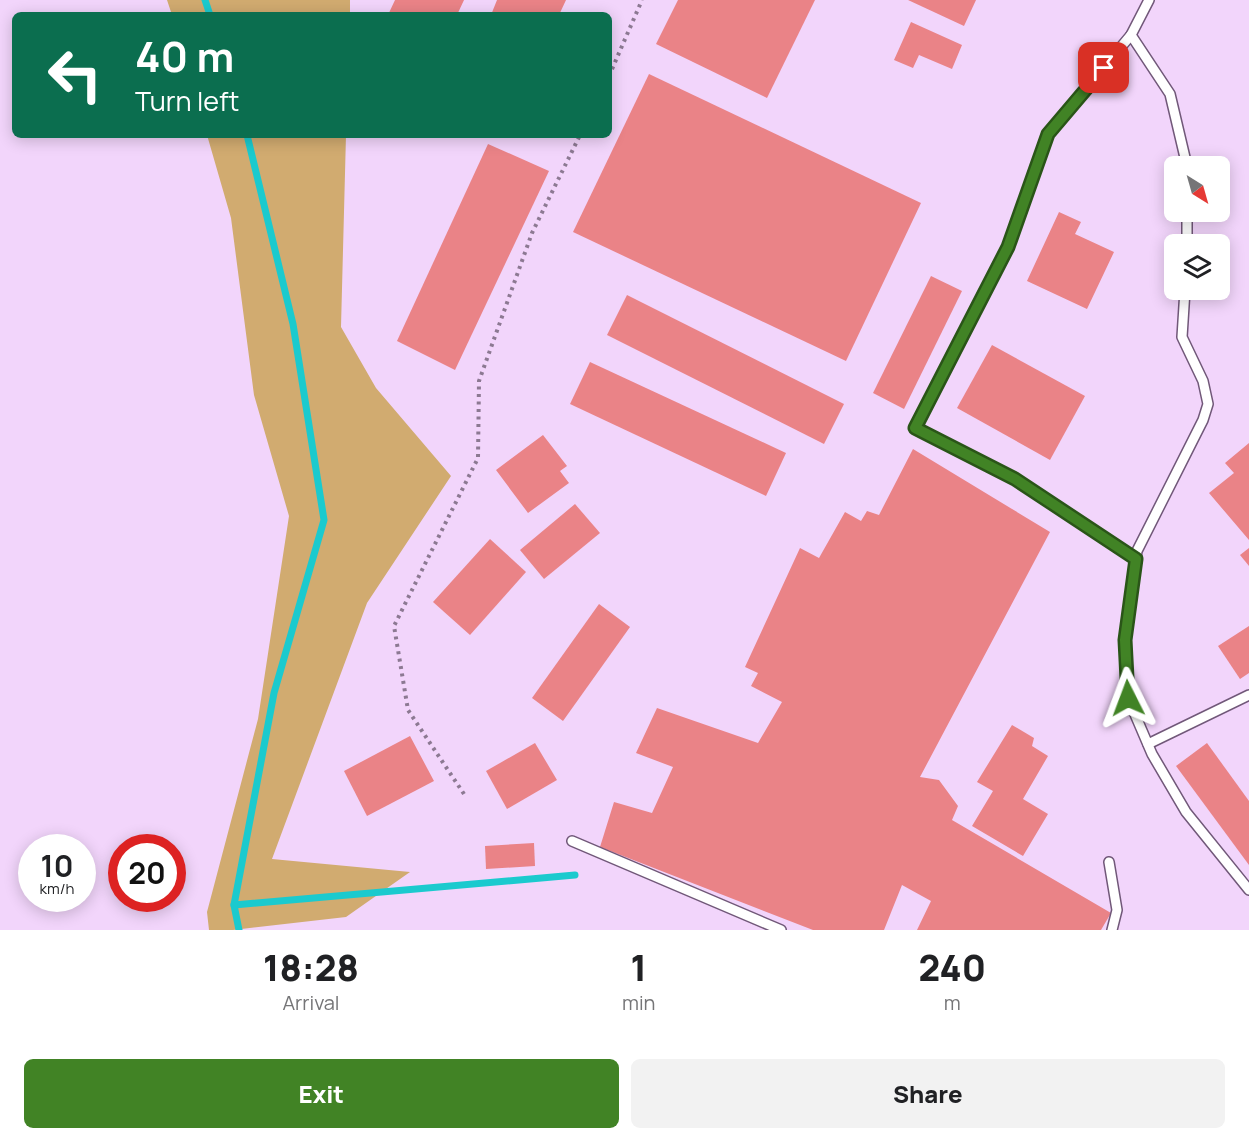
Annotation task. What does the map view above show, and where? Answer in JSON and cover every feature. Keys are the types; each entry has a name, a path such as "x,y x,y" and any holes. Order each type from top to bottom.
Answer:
{"lane":[{"path":"1136,559 1015,479 915,428 1008,247 1048,134 1131,35 1149,0"},
{"path":"1131,35 1170,94 1185,156"},
{"path":"1184,300 1182,338 1203,381 1208,404 1203,420 1137,551 1125,640 1128,698 1148,744 1186,812 1249,890"},
{"path":"1148,744 1249,695"},
{"path":"572,841 781,930"},
{"path":"1108,862 1118,910 1112,930"}],"path":[{"path":"612,69 642,0"},
{"path":"464,794 408,710 394,626 478,458 479,381 532,233 579,138"}],"shaded area":[{"path":"167,0 350,0 350,12 171,12"},
{"path":"208,138 346,138 341,327 376,388 451,476 367,603 272,859 410,872 346,917 233,930 209,930 207,912 258,719 289,516 254,395 231,218"}],"building":[{"path":"395,0 464,0 458,12 389,12"},
{"path":"497,0 566,0 560,12 492,12"},
{"path":"678,0 815,0 767,98 656,44"},
{"path":"908,0 976,0 964,26"},
{"path":"911,22 962,45 952,69 919,55 913,68 894,60"},
{"path":"649,74 921,203 846,361 573,232"},
{"path":"488,144 549,171 455,370 397,341"},
{"path":"1059,212 1081,222 1075,234 1114,252 1087,309 1027,281"},
{"path":"931,276 962,291 904,409 873,393"},
{"path":"627,295 844,404 824,444 607,335"},
{"path":"992,345 1085,396 1050,460 957,408"},
{"path":"590,362 786,453 766,496 570,404"},
{"path":"543,435 567,466 560,471 569,483 528,513 496,470"},
{"path":"1249,443 1249,540 1209,493 1234,473 1225,463"},
{"path":"913,449 1050,532 920,777 939,780 958,806 952,820 1111,913 1101,930 917,930 931,901 902,885 884,930 813,930 600,847 614,802 652,813 673,767 636,753 657,708 758,743 782,702 751,686 758,673 745,667 800,548 819,558 845,512 861,521 867,511 879,515"},
{"path":"575,504 600,533 544,579 520,550"},
{"path":"490,539 526,572 470,635 433,602"},
{"path":"1249,548 1249,566 1240,555"},
{"path":"599,604 630,627 563,721 532,698"},
{"path":"1249,626 1249,673 1240,679 1218,646"},
{"path":"1012,725 1034,738 1032,746 1048,756 1023,799 1048,814 1023,856 972,826 993,791 977,782"},
{"path":"410,736 434,781 367,816 344,771"},
{"path":"535,743 557,780 507,809 486,771"},
{"path":"1207,743 1249,801 1249,865 1176,766"},
{"path":"534,843 535,866 486,869 485,846"}],"waterway":[{"path":"205,0 209,12"},
{"path":"239,930 234,905 274,693 324,520 293,324 248,138"},
{"path":"234,905 575,875"}],"route":[{"path":"1104,68 1048,134 1008,247 915,428 1015,479 1136,559 1125,640 1128,698"}]}
